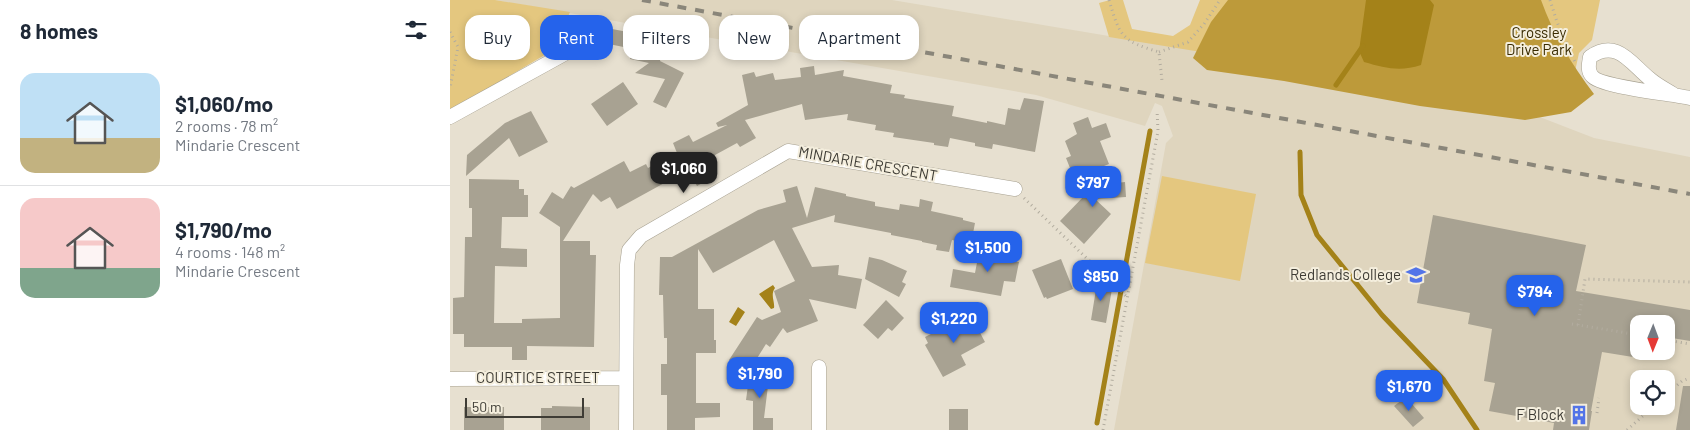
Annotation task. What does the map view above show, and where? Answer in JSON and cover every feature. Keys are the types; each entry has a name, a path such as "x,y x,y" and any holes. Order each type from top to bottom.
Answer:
{"street":[{"path":"1673,94 1650,79 1624,55 1603,50 1590,57 1589,71 1592,77 1599,81 1690,98"},
{"path":"450,117 553,60"},
{"name":"MINDARIE CRESCENT","path":"626,430 627,265 629,250 641,236 788,151 1015,189"},
{"path":"819,367 819,430"},
{"name":"COURTICE STREET","path":"450,379 626,378"}],"path":[{"path":"1109,0 1116,26 1125,38 1135,45 1159,52 1188,42 1204,24 1220,0"},
{"path":"1550,0 1576,68"},
{"path":"450,32 458,46 450,88"},
{"path":"1159,52 1162,81"},
{"path":"1103,430 1158,131 1158,110"},
{"path":"1015,189 1128,298"},
{"path":"1578,325 1586,279 1690,282"},
{"path":"1572,324 1630,334"},
{"path":"1675,342 1690,344"},
{"path":"1675,387 1682,381 1690,378"},
{"path":"1597,413 1600,398"},
{"path":"1627,430 1644,415"}],"shaded area":[{"name":"Redlands College","path":"495,0 892,0 1319,71 1532,114 1594,138 1690,157 1690,430 1114,430 1166,143 1173,136 1162,106 1155,103 1145,126 1036,95 837,60 919,60 919,15 799,15 799,53 789,52 789,15 719,15 719,39 709,38 709,15 623,15 623,22 613,21 613,15 580,15"},
{"path":"1366,0 1430,0 1434,5 1421,65 1392,68 1364,62 1359,51"},
{"path":"773,285 775,288 773,296 774,308 771,309 759,294"},
{"path":"738,307 745,312 736,326 729,322"}],"green space":[{"path":"450,0 495,0 570,12 569,15 540,15 540,58 450,111"},
{"name":"Crossley Drive Park","path":"1110,0 1123,0 1132,29 1173,36 1190,25 1200,0 1600,0 1592,40 1579,53 1571,90 1319,71 1109,37 1099,3"},
{"name":"Crossley Drive Park","path":"1228,0 1541,0 1551,25 1564,49 1594,94 1571,112 1525,120 1420,106 1284,81 1207,70 1193,58 1211,22"},
{"path":"1162,176 1256,194 1240,281 1145,263"}],"building":[{"path":"613,29 623,31 623,47 613,45"},
{"path":"635,60 660,60 684,73 666,108 653,102 665,79 635,73 649,63"},
{"path":"814,66 815,75 844,70 843,76 892,85 890,93 905,95 904,98 954,106 952,116 987,123 987,121 1005,125 1008,108 1020,110 1024,98 1044,101 1035,152 993,144 992,149 950,138 948,147 893,137 894,133 875,130 876,125 847,120 848,114 805,120 802,104 745,120 756,138 740,147 737,143 704,161 713,177 697,186 688,170 617,209 610,197 601,202 593,194 563,241 590,241 590,255 596,255 594,347 527,346 527,360 512,360 512,347 464,347 464,334 453,334 453,298 464,297 465,237 472,237 469,179 519,180 519,189 524,189 524,195 528,195 528,217 502,217 501,248 527,249 527,267 495,266 494,323 522,323 522,319 560,318 560,227 539,213 552,192 563,199 571,186 574,188 624,161 630,172 646,164 648,168 677,153 673,143 689,135 693,142 727,125 718,127 716,123 748,105 742,75 754,72 756,77 773,73 775,80 801,77 800,68"},
{"path":"623,82 638,104 607,126 591,104"},
{"path":"531,111 548,142 519,157 509,138 466,176 467,155 505,123"},
{"path":"1088,117 1092,128 1106,123 1111,137 1100,141 1109,164 1074,178 1066,158 1071,156 1065,141 1077,134 1073,123"},
{"path":"1111,168 1116,183 1125,182 1126,197 1095,199 1111,214 1084,244 1060,221"},
{"path":"797,186 807,218 815,187 875,202 875,206 899,210 900,204 919,207 920,199 933,202 931,211 963,218 963,220 975,223 971,244 952,240 949,252 936,250 937,245 891,235 891,233 834,222 835,215 792,228 812,267 839,265 838,275 862,279 856,309 809,299 818,321 787,333 783,328 770,347 766,344 754,363 729,360 757,317 762,320 781,312 774,291 795,281 774,240 713,273 698,249 698,309 714,309 716,353 696,353 696,403 720,403 720,417 695,418 695,430 667,430 667,395 661,395 661,364 667,364 667,338 664,338 663,295 659,295 660,257 672,257 758,210 786,202 783,190"},
{"path":"1433,215 1586,245 1576,291 1690,310 1690,341 1675,338 1675,315 1630,315 1630,357 1602,352 1589,430 1553,430 1554,423 1489,411 1495,383 1484,381 1492,329 1468,324 1470,313 1417,303"},
{"path":"980,247 1015,254 1013,261 1019,262 1015,282 1004,281 1001,296 950,287 953,269 975,273"},
{"path":"869,257 882,260 907,271 902,282 906,284 899,297 865,279"},
{"path":"1061,259 1073,289 1047,299 1046,297 1044,298 1032,270"},
{"path":"1098,277 1112,289 1106,323 1091,320"},
{"path":"886,300 904,318 892,331 888,328 878,339 863,325"},
{"path":"970,314 985,342 961,355 966,365 943,377 925,345 928,343 925,337"},
{"path":"750,371 772,374 771,386 768,386 764,418 773,418 773,430 753,430 753,401 746,400"},
{"path":"1683,386 1690,386 1690,430 1676,430"},
{"path":"1406,397 1424,418 1413,427 1394,406"},
{"path":"552,406 590,407 590,430 541,430 541,408 552,408"},
{"path":"464,407 504,407 504,430 464,430"},
{"path":"949,409 968,409 968,430 949,430"}],"waterway":[{"path":"1336,85 1363,46"},
{"path":"1097,423 1150,131"},
{"path":"1300,152 1301,195 1317,235 1382,315 1443,379 1477,430"}],"railway":[{"path":"642,0 1690,194"}],"place":[{"name":"Redlands College","path":"1416,275"},
{"name":"F Block","path":"1579,415"}]}
